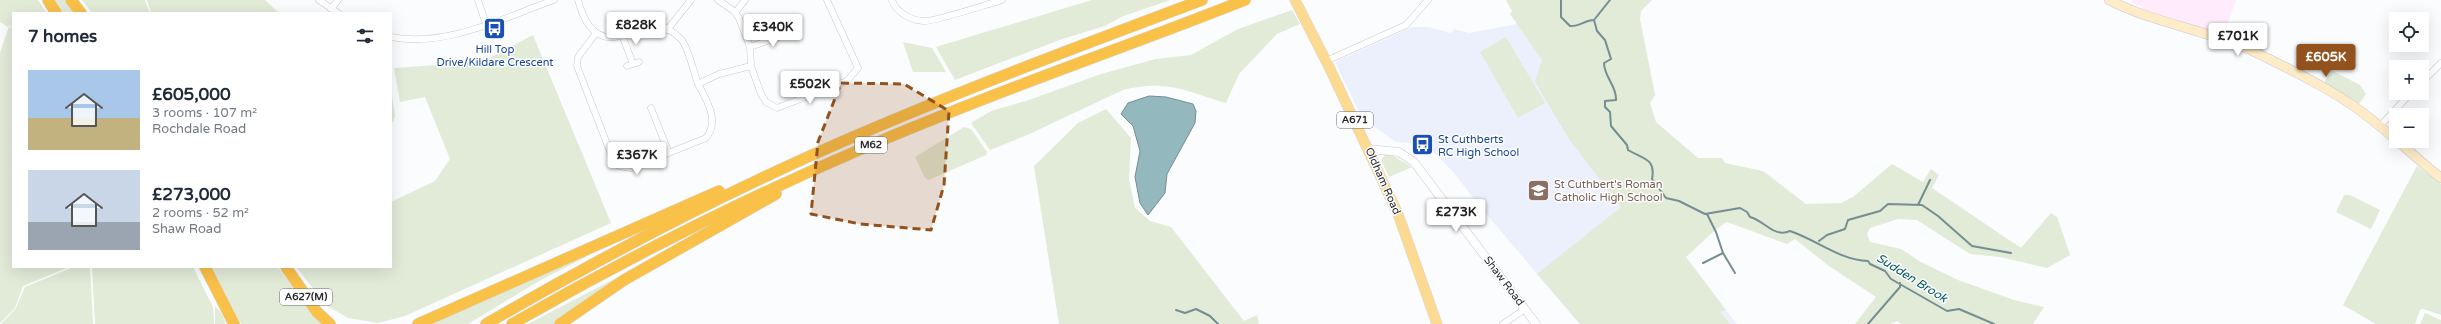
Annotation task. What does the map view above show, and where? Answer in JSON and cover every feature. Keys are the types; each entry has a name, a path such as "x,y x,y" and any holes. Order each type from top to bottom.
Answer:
{"highway":[{"path":"48,0 55,12"},
{"path":"71,0 80,12"},
{"name":"M62","path":"418,324 750,178 962,92 1202,0"},
{"name":"M62","path":"512,324 666,240 841,157 962,107 1245,0"},
{"name":"M62","path":"486,324 582,268 673,221 859,134"},
{"name":"M62","path":"560,324 624,280 841,157"},
{"path":"206,268 234,324"},
{"name":"A627(M)","path":"287,268 321,317 330,324"}],"main road":[{"name":"Oldham Road","path":"1294,0 1369,149 1398,214 1437,324"},
{"path":"2109,0 2154,20 2211,35 2256,53 2354,106 2441,178"}],"street":[{"path":"319,0 337,12"},
{"path":"332,8 338,0"},
{"path":"478,0 486,24"},
{"path":"392,37 409,41 453,36 536,3 554,0"},
{"path":"578,0 587,24 596,33 614,38 649,23 657,24 682,39 694,75 710,111 713,127 706,138 631,168 619,166 614,162 577,66 578,57 596,33"},
{"path":"667,30 691,0"},
{"path":"718,0 735,13 750,47 751,66 761,94 766,102 777,108 848,81 858,68 827,0"},
{"path":"735,13 745,0"},
{"path":"892,0 894,7 910,18 925,22 1002,0"},
{"path":"1326,61 1406,25 1428,0"},
{"path":"750,47 790,33"},
{"path":"622,35 633,64"},
{"path":"2429,75 2441,63"},
{"path":"698,84 719,74 751,66"},
{"path":"2379,127 2404,100"},
{"path":"651,108 669,153"},
{"name":"Shaw Road","path":"1369,149 1399,152 1414,162 1536,324"},
{"path":"1503,324 1525,309"}],"highlighted area":[{"path":"841,83 904,84 949,111 944,185 931,230 860,224 811,214 818,142"}],"shaded area":[{"path":"2132,0 2236,0 2224,35 2146,13 2141,6 2131,2"},
{"name":"St Cuthbert's Roman Catholic High School","path":"1517,24 1720,312 1726,310 1737,324 1580,324 1481,208 1454,173 1428,146 1425,144 1396,142 1362,118 1335,62 1412,27 1428,27 1451,33 1454,29 1469,33"}],"green space":[{"path":"0,0 38,0 46,12 12,12 12,27 9,25 8,27 0,22"},
{"path":"53,0 66,0 74,12 61,12"},
{"path":"82,0 145,0 150,12 91,12"},
{"path":"147,0 265,0 278,12 151,12"},
{"path":"1092,0 1170,0 1121,17 1105,26 1062,39 955,80 936,47"},
{"path":"1506,0 1652,0 1641,11 1640,19 1655,95 1650,103 1656,122 1698,158 1722,158 1725,163 1763,171 1806,204 1841,203 1853,197 1892,164 1923,182 1931,169 1939,175 1932,188 2021,248 2051,213 2057,217 2070,255 2047,268 2000,257 1970,254 1917,220 1898,219 1870,228 1867,234 1870,242 1901,249 1921,262 1958,280 2014,300 2044,307 2033,324 1902,324 1897,321 1890,324 1855,324 1876,297 1829,266 1795,239 1787,244 1727,222 1712,233 1686,257 1726,310 1720,312 1730,324 1580,324 1537,274 1621,207 1569,139 1535,82 1542,60 1510,14 1512,11"},
{"path":"1292,10 1300,24 1277,34 1239,74 1226,103 1176,88 1164,86 1138,87 1123,90 1025,136 990,150 971,123 991,111 1026,101 1101,74 1156,59 1191,55 1238,29"},
{"path":"9,26 12,28 12,268 67,268 23,286 15,308 0,323 0,53"},
{"path":"533,35 611,223 405,316 378,323 348,318 326,305 297,268 392,268 392,202 435,181 450,159 425,97 400,102 394,68 481,62"},
{"path":"1506,37 1545,103 1518,118 1480,52"},
{"path":"903,42 932,48 946,72 913,72"},
{"path":"2331,70 2360,85 2366,94 2359,104 2324,83"},
{"path":"392,96 395,116 392,122"},
{"path":"1106,109 1131,138 1129,179 1135,208 1150,221 1171,227 1244,321 1257,315 1259,324 1059,324 1034,166 1078,123"},
{"path":"964,127 971,129 987,152 986,155 929,180 925,178 915,157"},
{"path":"1385,155 1392,155 1412,167 1389,177 1381,160"},
{"path":"2417,166 2441,184 2441,315 2423,309 2420,310 2415,324 2376,324 2343,305"},
{"path":"2344,195 2350,195 2380,210 2371,229 2336,212"},
{"path":"592,254 539,281 468,324 428,324 513,285"},
{"path":"654,258 553,324 528,324"},
{"path":"72,268 90,268 93,324 1,324 16,308 25,287"},
{"path":"92,268 194,268 213,307 214,324 95,324"},
{"path":"212,268 279,268 307,307 325,324 241,324"},
{"path":"215,306 222,314 226,324 215,324"},
{"path":"2425,313 2441,320 2441,324 2420,324"}],"water":[{"path":"1149,96 1166,97 1193,104 1196,111 1195,123 1167,174 1165,193 1148,215 1140,203 1135,177 1140,151 1133,126 1121,114 1128,103"}],"waterway":[{"name":"Sudden Brook","path":"1561,0 1561,17 1570,26 1594,20 1597,31 1605,40 1611,59 1604,63 1606,73 1616,95 1616,100 1605,101 1605,107 1610,112 1611,126 1627,145 1628,150 1650,163 1653,172 1652,179 1666,198 1679,201 1705,214 1740,208 1747,212 1750,217 1774,231 1784,233 1790,231 1847,257 1868,261 1870,264 1885,271 1891,279 1947,311 1959,309 1994,324"},
{"path":"1594,20 1610,0"},
{"path":"1918,205 1930,180"},
{"path":"1819,241 1827,235 1845,229 1848,220 1880,211 1888,204 1922,205 1938,216 1972,246 2011,253"},
{"path":"1707,214 1716,232 1723,253 1735,273"},
{"path":"1703,263 1723,253"},
{"path":"1868,324 1900,287 1900,283"},
{"path":"1176,310 1185,313 1196,309 1210,316 1218,324"}],"place":[{"name":"Hill Top Drive/Kildare Crescent","path":"495,29"},
{"name":"St Cuthberts RC High School","path":"1423,145"},
{"name":"St Cuthbert's Roman Catholic High School","path":"1538,190"}]}
